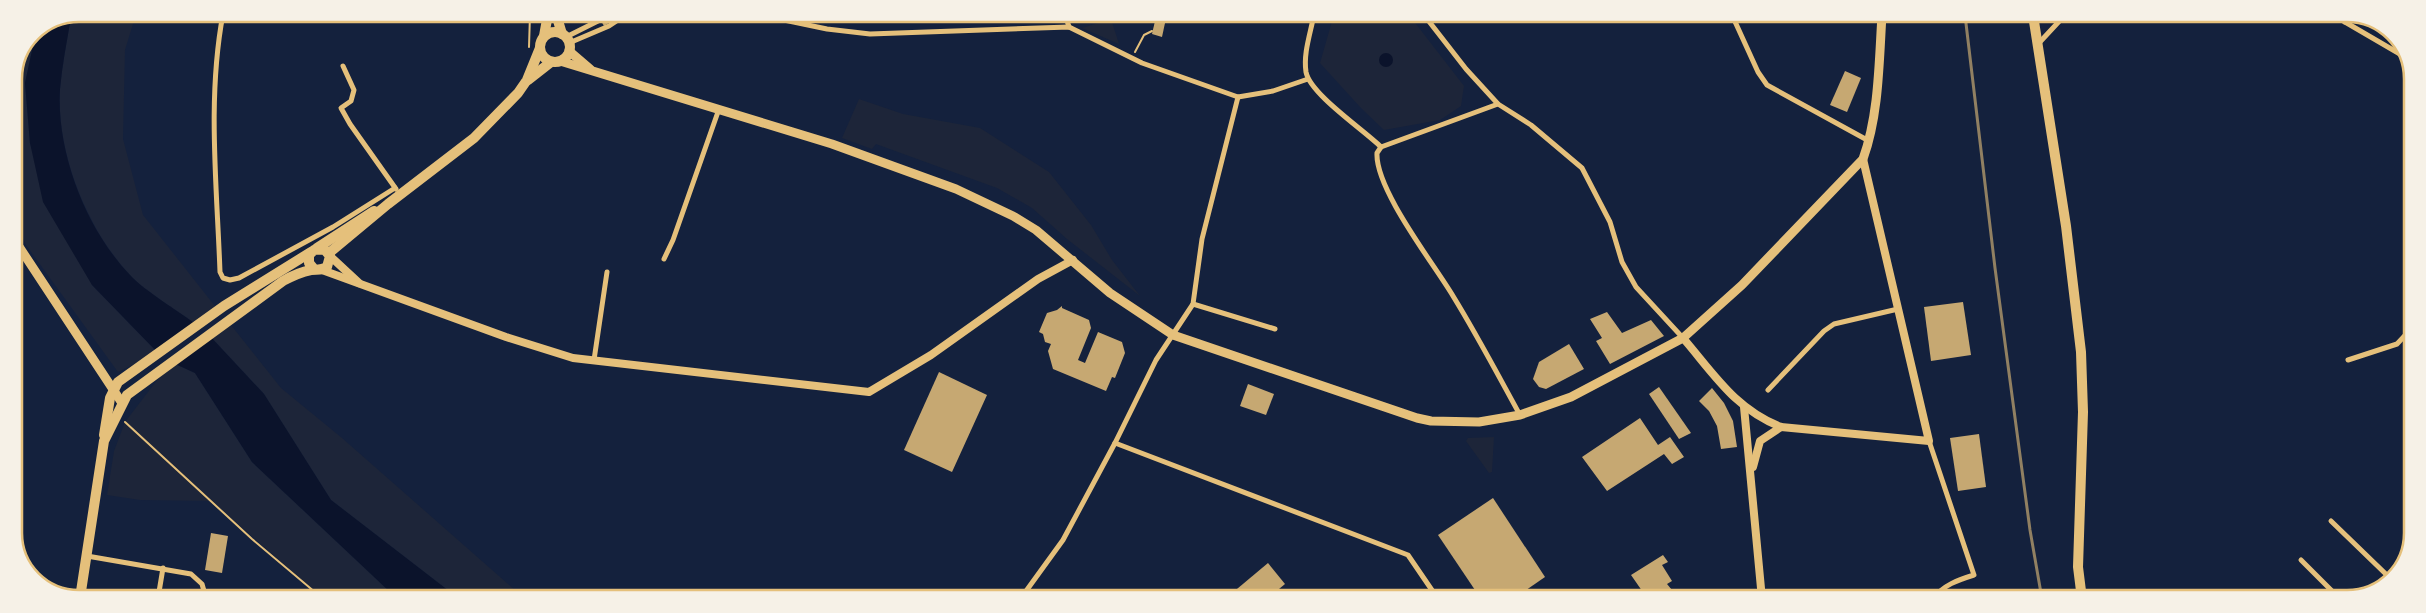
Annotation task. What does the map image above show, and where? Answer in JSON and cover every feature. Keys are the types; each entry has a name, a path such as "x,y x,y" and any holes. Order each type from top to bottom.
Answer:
{"main road":[{"path":"104,441 125,399 282,281 329,265 330,255 388,204 398,191 474,138 518,93 527,80 540,48 547,22"},
{"path":"559,22 567,41"},
{"path":"540,48 543,57 719,108 832,144 964,193 1013,216 1036,230 1110,293 1173,335 1417,418 1431,421 1479,422 1520,415 1571,397 1683,338 1742,285 1863,159 1869,141 1878,75 1882,22"},
{"path":"2034,22 2066,226 2081,352 2083,412 2078,568 2081,590"},
{"path":"544,36 553,32 567,41 592,71"},
{"path":"527,80 555,61 567,41"},
{"path":"81,590 104,441 106,416 116,386 224,306 314,250 350,225 388,204"},
{"path":"314,250 324,249 330,255"},
{"path":"314,250 309,263 318,270"},
{"path":"22,251 125,399"}],"street":[{"path":"222,22 216,70 214,115 220,272 223,278 230,280 239,278 398,191 350,124 341,108 351,101 354,90 343,66"},
{"path":"567,41 597,22"},
{"path":"567,41 609,26 615,22"},
{"path":"793,22 827,29 870,34 1069,27 1132,58 1238,97 1273,91 1308,79"},
{"path":"1067,22 1069,27"},
{"path":"1312,22 1305,60 1308,79 1318,93 1381,148"},
{"path":"1430,22 1466,69 1498,104 1531,126 1582,168 1610,222 1622,262 1636,287 1744,407 1781,426 1928,441"},
{"path":"1735,22 1758,72 1773,89 1869,141"},
{"path":"2038,44 2058,22"},
{"path":"2345,22 2396,52"},
{"path":"1027,590 1062,540 1115,443 1156,360 1193,304 1202,239 1238,97"},
{"path":"1498,104 1381,148 1377,154 1379,172 1394,202 1452,295 1520,415"},
{"path":"664,259 673,240 719,108"},
{"path":"1863,159 1928,441 1974,575 1958,580 1942,590"},
{"path":"330,255 362,286"},
{"path":"318,270 545,350 573,358 869,392 931,355 1038,279 1073,260"},
{"path":"594,360 607,272"},
{"path":"1193,304 1275,329"},
{"path":"1768,390 1824,331 1834,324 1898,309"},
{"path":"2348,360 2397,344 2404,337"},
{"path":"1744,407 1761,590"},
{"path":"1751,476 1760,441 1781,426"},
{"path":"1115,443 1408,555 1432,590"},
{"path":"2331,521 2386,574"},
{"path":"86,556 163,568 196,576 204,590"},
{"path":"2301,560 2331,590"},
{"path":"159,590 163,568"}],"path":[{"path":"529,53 530,22"},
{"path":"753,22 758,23"},
{"path":"1132,58 1144,35 1152,31"},
{"path":"125,422 252,539 313,590"}],"shaded area":[{"path":"134,22 125,50 123,139 143,215 218,310 197,325 130,275 114,256 88,213 77,188 63,138 60,89 70,24"},
{"path":"1101,22 1112,22 1119,44 1082,28"},
{"path":"1332,22 1414,22 1464,86 1461,106 1440,120 1384,130 1320,63"},
{"path":"70,24 60,89 60,113 69,163 87,213 114,256 130,275 197,325 158,353 92,285 43,202 30,143 25,83 33,47 48,32"},
{"path":"33,47 25,83 30,143 92,285 158,353 118,372 26,245 22,237 22,79 27,58"},
{"path":"1383,53 1389,53 1393,60 1389,67 1383,67 1379,63 1379,57"},
{"path":"859,99 903,114 980,128 1049,172 1091,225 1112,260 1140,296 1067,239 1032,208 997,188 876,144 872,149 842,138"},
{"path":"227,320 281,388 342,438 515,590 448,590 331,500 264,394 208,334"},
{"path":"208,334 264,394 331,500 448,590 388,590 252,462 195,373 171,362"},
{"path":"171,362 195,373 252,462 388,590 313,590 212,501 140,500 107,495 114,451 125,422"},
{"path":"1494,437 1492,472 1489,473 1466,441 1468,438"}],"building":[{"path":"602,22 611,22 604,26"},
{"path":"1155,22 1165,23 1162,37 1152,34"},
{"path":"1845,71 1861,78 1847,112 1830,105"},
{"path":"1963,302 1971,355 1931,361 1924,307"},
{"path":"1062,306 1062,308 1089,320 1091,328 1078,360 1085,363 1098,332 1122,342 1125,353 1115,378 1112,377 1106,391 1053,369 1048,351 1051,344 1045,342 1043,334 1039,332 1047,313 1057,310"},
{"path":"1607,312 1622,333 1651,320 1664,336 1610,364 1596,341 1602,338 1590,319"},
{"path":"1569,344 1584,369 1546,389 1539,387 1533,379 1539,362"},
{"path":"939,372 987,395 952,472 904,450"},
{"path":"1248,384 1274,394 1266,415 1240,406"},
{"path":"1659,387 1691,433 1679,439 1649,394"},
{"path":"1712,388 1724,403 1733,421 1737,447 1721,449 1717,426 1709,411 1699,401"},
{"path":"1640,418 1658,445 1670,437 1684,457 1672,464 1664,454 1607,491 1582,457"},
{"path":"1979,434 1986,487 1958,491 1950,438"},
{"path":"1493,498 1545,577 1526,590 1475,590 1438,535"},
{"path":"211,533 228,536 222,573 205,570"},
{"path":"1663,555 1668,562 1662,565 1672,581 1667,584 1672,590 1641,590 1631,575"},
{"path":"1268,563 1285,584 1278,590 1236,590"}],"railway":[{"path":"1966,22 1995,268 2030,530 2040,590"}]}
